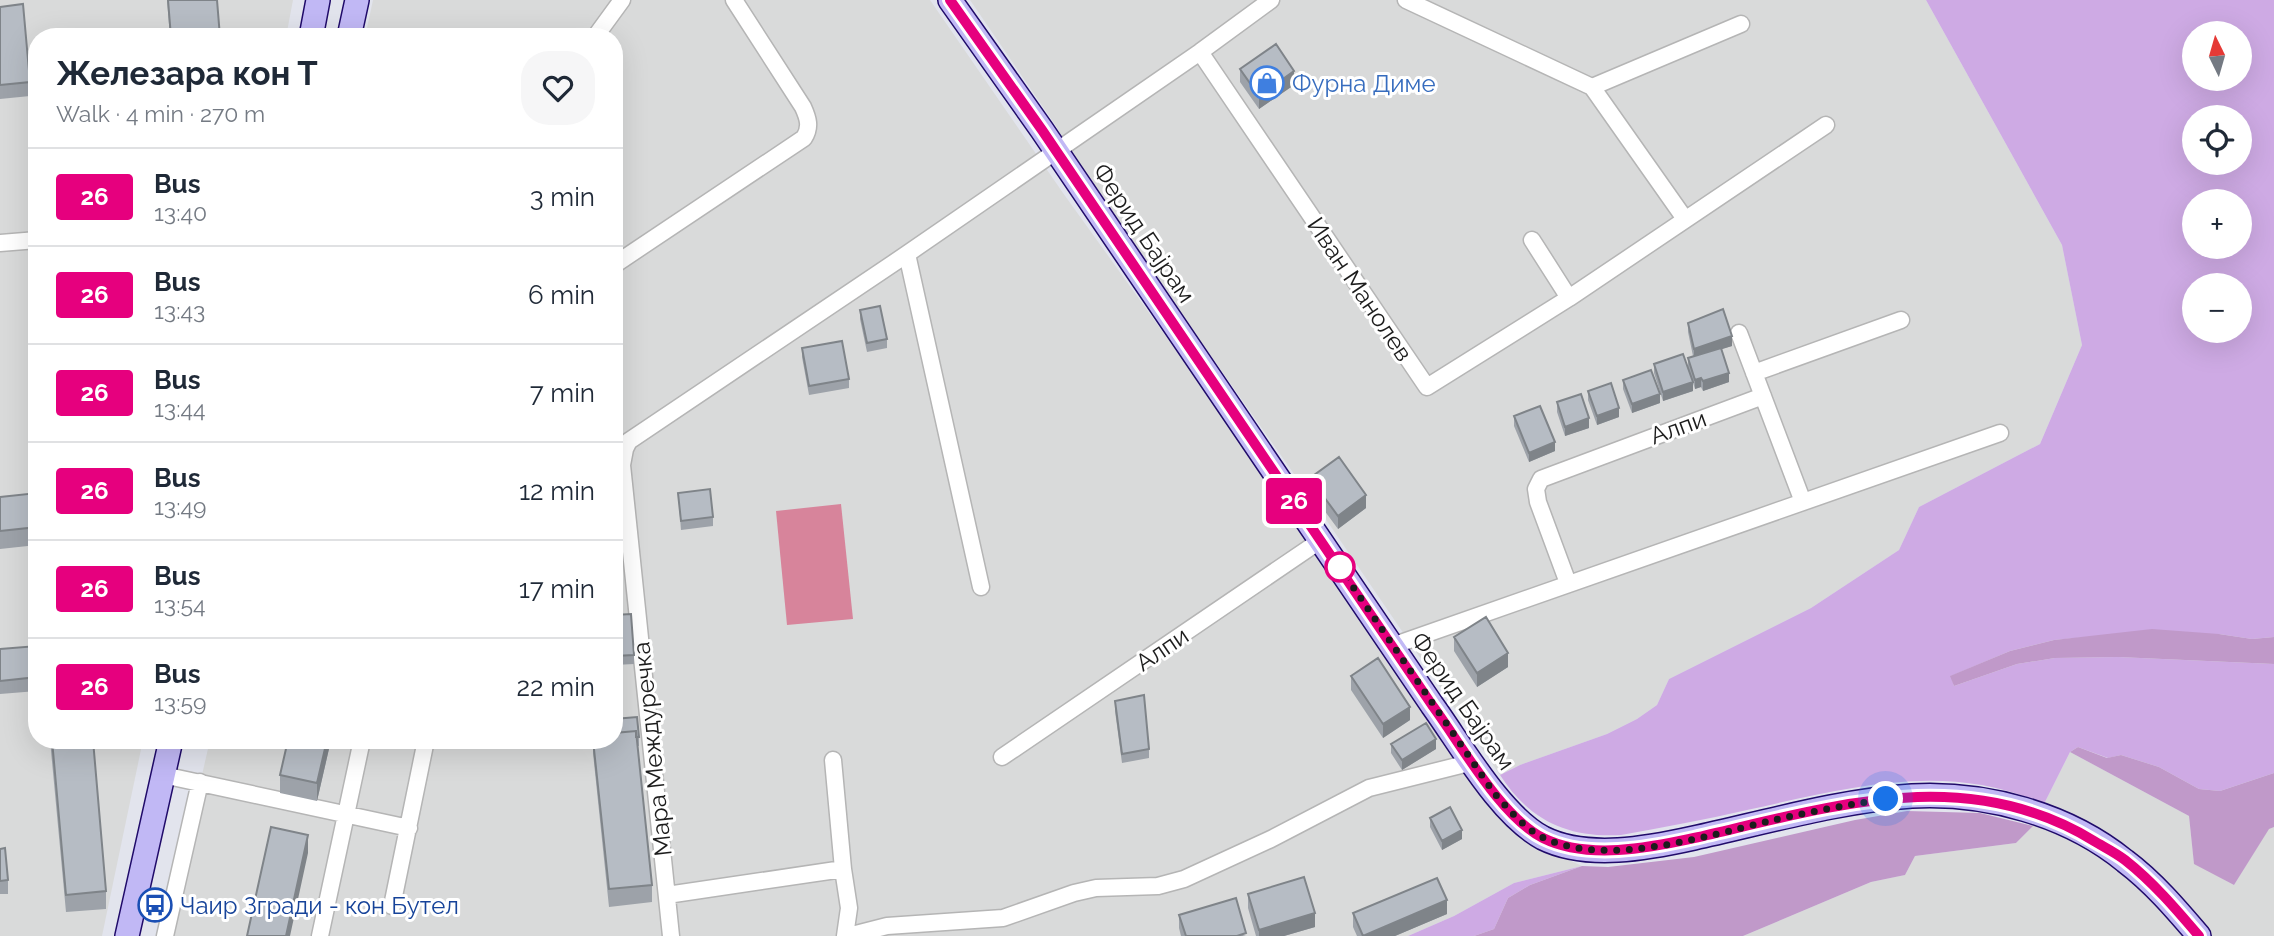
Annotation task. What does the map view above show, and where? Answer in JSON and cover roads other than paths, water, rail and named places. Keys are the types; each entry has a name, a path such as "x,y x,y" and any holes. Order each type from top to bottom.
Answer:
{"street":[{"path":"313,28 318,0"},
{"path":"351,28 357,0"},
{"path":"602,28 622,0"},
{"path":"623,259 804,138 808,132 809,124 803,107 734,0"},
{"name":"Ферид Бајрам","path":"950,0 1056,150 1494,793 1543,838 1579,848 1635,848 1910,796 1935,795 1995,802 2038,814 2076,830 2124,860 2163,895 2199,936"},
{"path":"1056,150 1271,0"},
{"path":"1406,0 1591,87 1685,219"},
{"path":"1591,87 1741,24"},
{"name":"Иван Манолев","path":"1200,52 1427,387 1569,299 1826,125"},
{"name":"Мара Междуречка","path":"623,460 625,449 635,435 907,254 1056,150"},
{"path":"1532,240 1569,299"},
{"path":"0,243 28,241"},
{"path":"907,254 981,587"},
{"path":"1754,373 1901,320"},
{"path":"1739,333 1803,502"},
{"name":"Алпи","path":"1568,583 1538,502 1536,489 1539,481 1550,474 1763,396"},
{"path":"1392,646 2000,433"},
{"name":"Мара Междуречка","path":"623,475 671,936"},
{"name":"Алпи","path":"1002,757 1321,540"},
{"path":"127,936 169,749"},
{"path":"320,936 360,749"},
{"path":"392,906 424,749"},
{"path":"833,760 849,908 846,936 887,926 1003,918 1096,888 1158,886 1184,878 1271,839 1368,788 1473,762"},
{"path":"163,775 409,828"},
{"path":"165,936 200,782"},
{"path":"667,895 843,869"}],"place":[{"name":"Фурна Диме","path":"1267,83"},
{"name":"Чаир Згради - кон Бутел","path":"155,905"}]}
